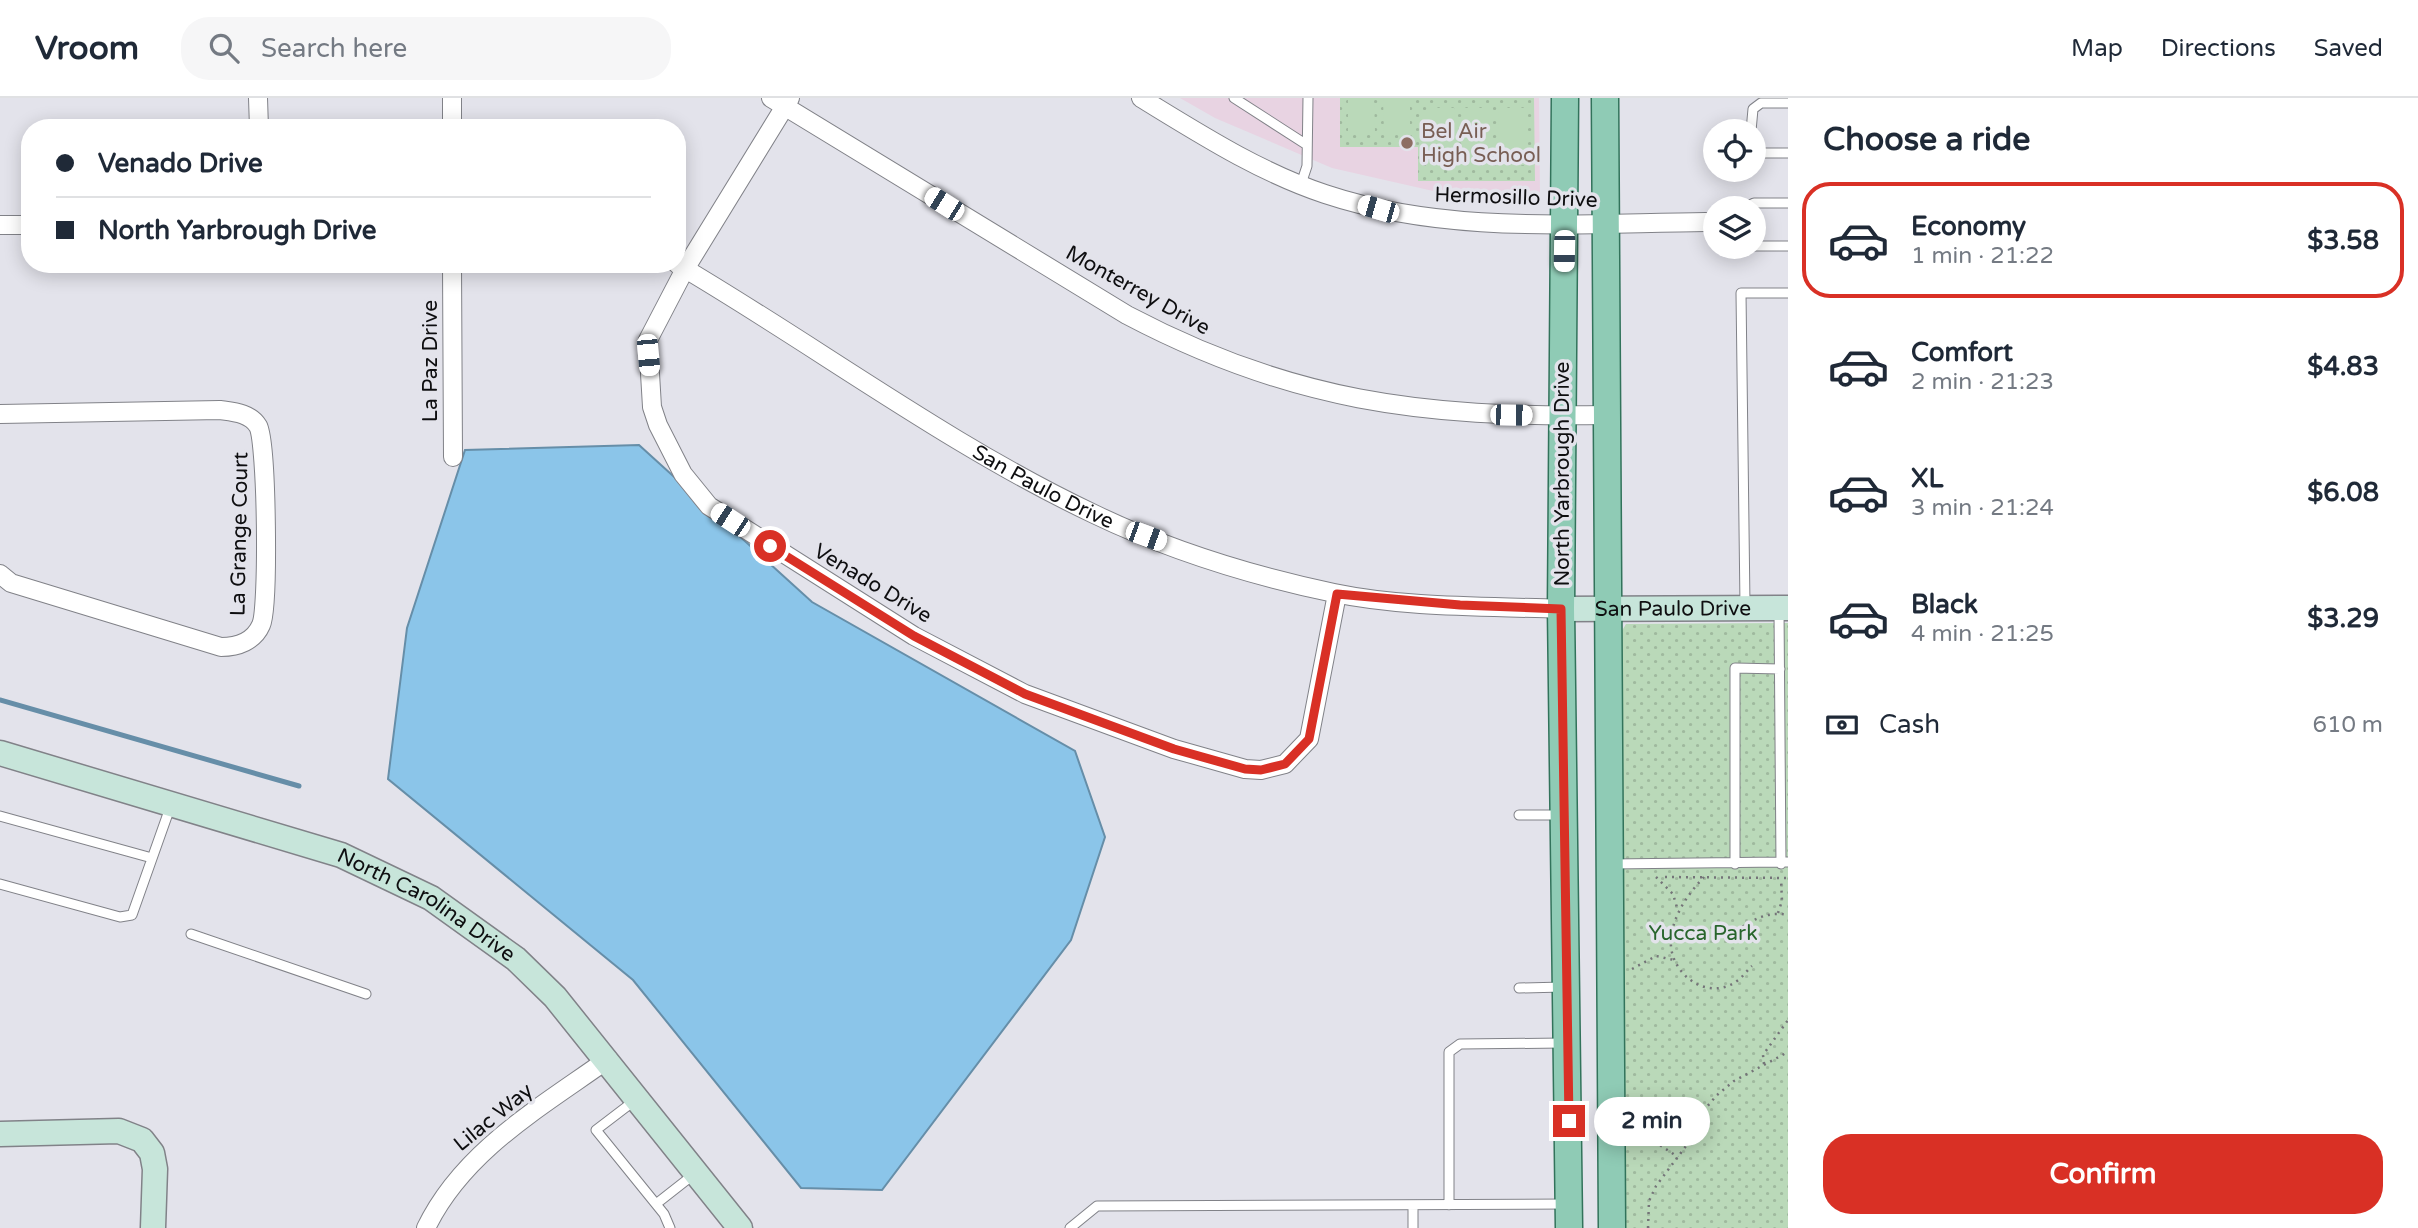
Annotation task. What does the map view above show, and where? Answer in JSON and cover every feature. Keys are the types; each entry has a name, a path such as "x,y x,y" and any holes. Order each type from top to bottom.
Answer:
{"main road":[{"name":"North Yarbrough Drive","path":"1566,98 1561,609 1569,1216"},
{"name":"North Yarbrough Drive","path":"1605,98 1612,1228"},
{"name":"San Paulo Drive","path":"1561,609 1784,608"},
{"name":"North Carolina Drive","path":"0,754 341,855 431,898 516,959 555,997 608,1059 740,1228"},
{"path":"1564,816 1609,815"},
{"path":"0,1134 120,1131 131,1134 148,1146 156,1169 153,1228"}],"street":[{"path":"258,98 258,119"},
{"path":"452,98 452,119"},
{"name":"Hermosillo Drive","path":"1141,98 1223,149 1301,184 1378,209 1476,222 1703,222"},
{"name":"Venado Drive","path":"686,259 782,101"},
{"name":"Monterrey Drive","path":"782,101 1127,315 1178,342 1249,371 1335,395 1422,410 1459,414 1605,415"},
{"path":"0,225 21,225"},
{"name":"San Paulo Drive","path":"686,270 971,446 1091,513 1183,550 1337,594 1460,605 1561,609"},
{"name":"La Paz Drive","path":"452,273 453,457"},
{"name":"Venado Drive","path":"678,273 648,340 648,355 655,416 666,446 682,474 709,506 791,559 914,636 1025,694 1174,749 1245,769 1276,768 1301,751 1313,729 1337,594"},
{"name":"La Grange Court","path":"0,414 220,410 249,418 262,434 264,454 264,611 255,634 241,644 221,646 11,583 0,574"},
{"name":"Lilac Way","path":"426,1228 452,1184 473,1161 522,1121 608,1059"}],"lane":[{"path":"1234,98 1307,145"},
{"path":"1301,184 1307,145 1308,98"},
{"path":"1752,119 1753,110 1761,103 1788,103"},
{"path":"1766,153 1788,153"},
{"path":"1766,203 1788,203"},
{"path":"1766,246 1788,246"},
{"path":"1745,608 1741,293 1788,293"},
{"path":"1609,864 1784,863 1780,669 1784,608"},
{"path":"1735,864 1735,668 1780,669"},
{"path":"0,884 120,917 132,915 172,804"},
{"path":"1519,815 1564,816"},
{"path":"0,816 152,858"},
{"path":"191,934 366,994"},
{"path":"1520,988 1567,987"},
{"path":"1449,1205 1449,1052 1461,1044 1568,1043"},
{"path":"638,1098 596,1130 656,1204 670,1228"},
{"path":"656,1204 696,1172"},
{"path":"1413,1205 1413,1228"},
{"path":"1070,1228 1097,1206 1449,1205 1569,1216"}],"path":[{"path":"1644,877 1788,878"},
{"path":"1656,877 1667,885 1673,894 1678,913"},
{"path":"1704,877 1678,913 1671,937 1678,971 1705,987 1720,988 1736,982 1752,965"},
{"path":"1778,913 1782,901 1781,878"},
{"path":"1737,931 1750,921 1778,913 1788,915"},
{"path":"1610,986 1642,961 1656,956 1674,961"},
{"path":"1764,1064 1763,1055 1788,1020"},
{"path":"1648,1228 1652,1193 1717,1095 1764,1064 1788,1052"},
{"path":"1611,1112 1678,1157"}],"shaded area":[{"name":"Bel Air High School","path":"1180,98 1539,98 1540,196 1464,198 1332,168 1215,118"}],"green space":[{"path":"1340,98 1534,98 1535,181 1418,181 1418,147 1340,147"},
{"path":"1348,98 1374,98 1375,131 1348,131"},
{"path":"1383,98 1410,98 1410,131 1384,131"},
{"path":"1428,108 1454,108 1455,166 1428,166"},
{"path":"1463,108 1490,108 1490,165 1463,166"},
{"path":"1498,108 1525,108 1525,165 1499,166"},
{"name":"Yucca Park","path":"1788,623 1788,1228 1621,1228 1617,639 1626,624"}],"water":[{"path":"639,445 812,602 1075,751 1105,837 1071,940 882,1190 801,1188 633,980 388,779 407,628 465,450"}],"waterway":[{"path":"0,700 299,786"}],"place":[{"name":"Bel Air High School","path":"1407,143"}],"route":[{"path":"770,546 914,636 1025,694 1077,716 1174,749 1245,769 1261,770 1285,764 1301,751 1309,739 1337,594 1460,605 1561,609 1569,1121"}]}
